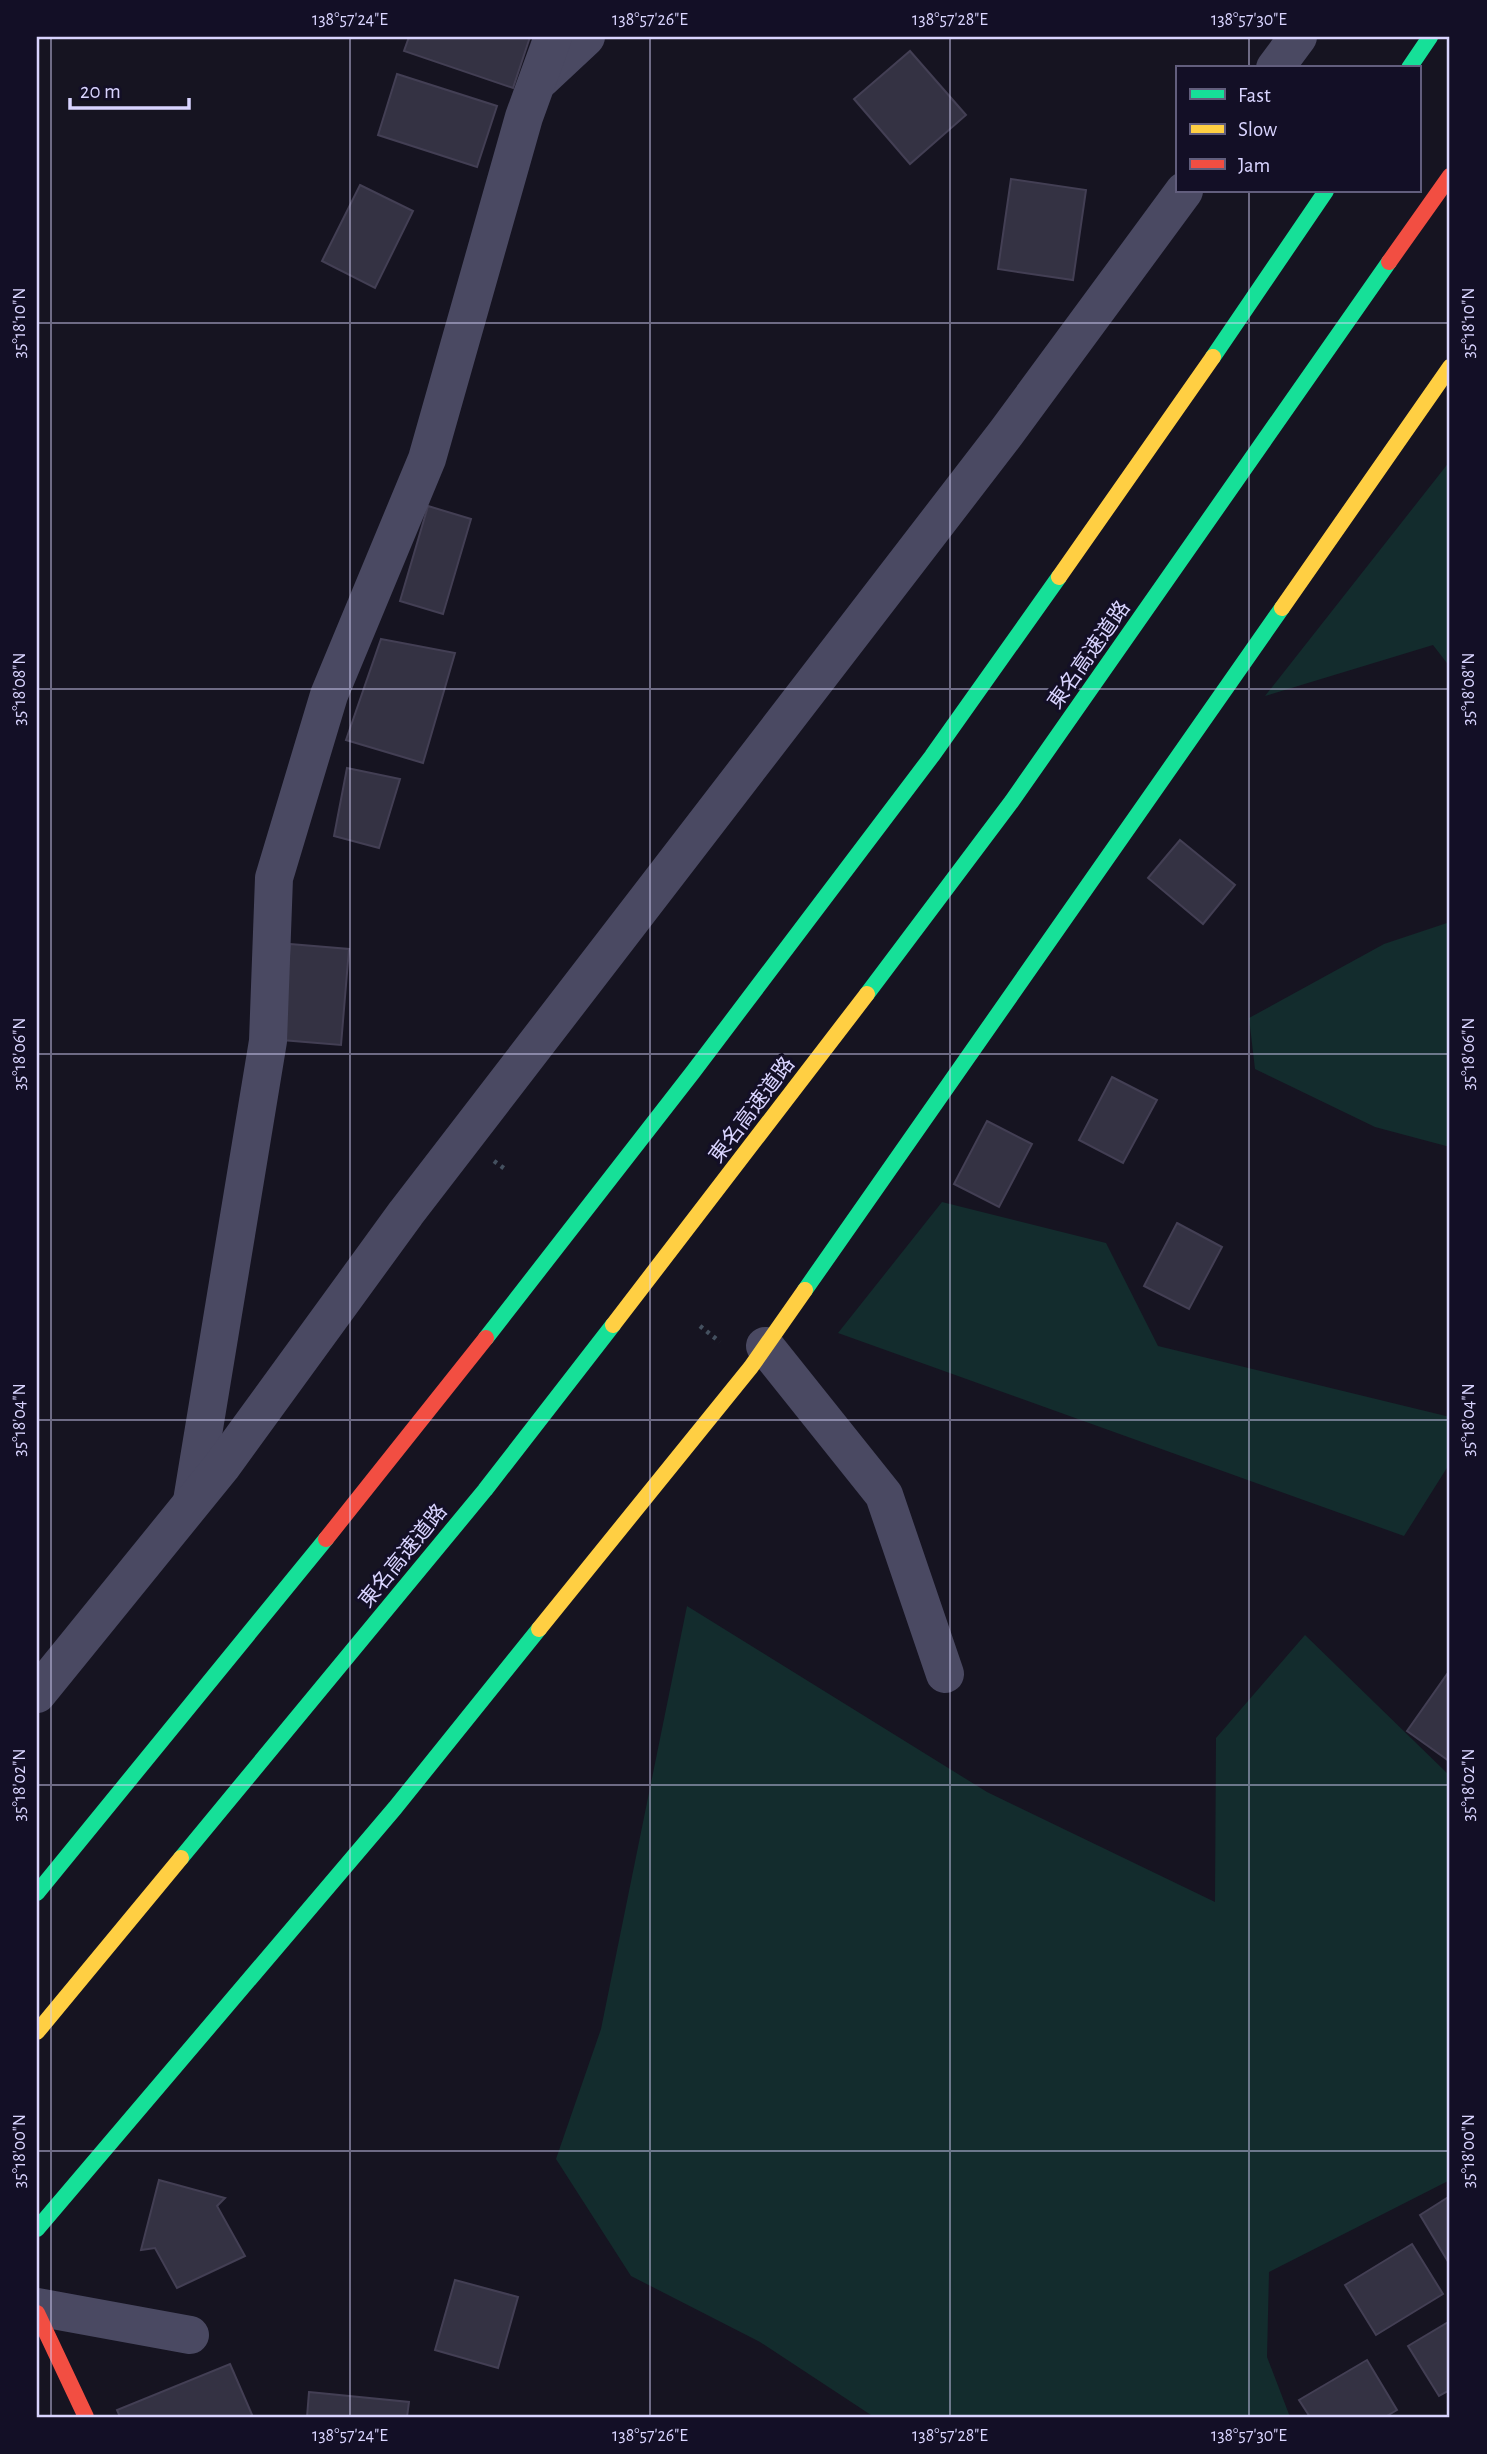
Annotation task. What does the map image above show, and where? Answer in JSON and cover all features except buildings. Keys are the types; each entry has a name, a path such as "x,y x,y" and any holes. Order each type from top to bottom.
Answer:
{"main road":[{"path":"1410,66 1430,37"},
{"name":"東名高速道路","path":"37,2032 485,1490 774,1116 1012,802 1450,176"},
{"path":"37,1893 404,1444 693,1072 932,756 1192,388 1325,192"},
{"path":"37,2229 395,1808 751,1367 1450,367"},
{"path":"37,2313 86,2417"}],"street":[{"path":"192,1503 268,1041 274,878 329,695 427,459 524,117 553,37"},
{"path":"537,83 586,37"},
{"path":"1276,66 1298,37"},
{"path":"37,1694 230,1455 406,1213 1006,433 1183,192"},
{"path":"765,1346 884,1495 945,1674"},
{"path":"37,2307 190,2334"}],"green space":[{"path":"1450,461 1450,667 1433,645 1265,696"},
{"path":"1450,922 1450,1147 1375,1127 1255,1069 1249,1018 1384,944"},
{"path":"942,1202 1106,1243 1158,1346 1450,1417 1450,1463 1404,1536 838,1333"},
{"path":"687,1606 987,1792 1215,1902 1216,1738 1305,1635 1450,1776 1450,2180 1269,2272 1267,2357 1290,2417 874,2417 760,2342 631,2276 556,2159 601,2029"}],"traffic: fast":[{"path":"1410,66 1430,37"},
{"path":"1213,357 1325,192"},
{"path":"867,994 1012,801 1389,262"},
{"path":"486,1338 693,1072 932,756 1059,577"},
{"path":"805,1290 1282,608"},
{"path":"181,1858 485,1490 613,1325"},
{"path":"37,1893 326,1539"},
{"path":"37,2229 395,1808 539,1629"}],"traffic: slow":[{"path":"1059,577 1213,357"},
{"path":"1282,608 1450,367"},
{"path":"613,1325 867,994"},
{"path":"539,1629 751,1367 805,1290"},
{"path":"37,2032 181,1858"}],"traffic: jam":[{"path":"1389,262 1450,176"},
{"path":"326,1539 486,1338"},
{"path":"37,2313 86,2417"}]}
